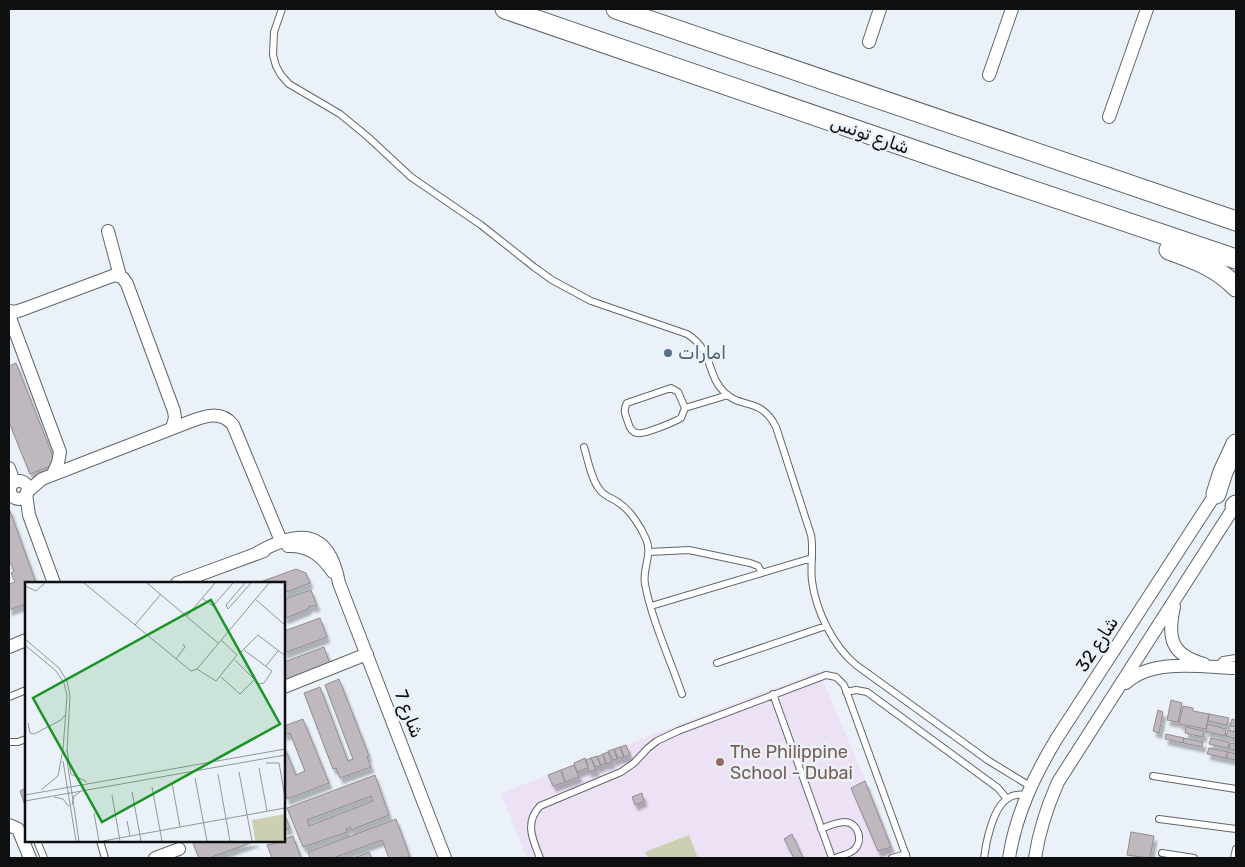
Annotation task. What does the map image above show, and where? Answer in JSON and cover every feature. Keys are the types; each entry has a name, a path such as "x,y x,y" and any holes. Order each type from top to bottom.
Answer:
{"main road":[{"name":"شارع تونس","path":"505,9 1236,259"},
{"name":"شارع تونس","path":"616,9 1234,219"},
{"path":"1002,180 1019,192 1055,210 1205,264 1218,271 1236,288"},
{"path":"1216,494 1223,472 1236,444"}],"street":[{"path":"869,42 880,9"},
{"path":"989,74 1012,9"},
{"path":"1109,117 1147,9"},
{"path":"108,231 120,276 127,284 174,411 175,418 172,428"},
{"path":"9,311 15,312 115,275 120,276"},
{"path":"9,315 60,452 53,474"},
{"path":"17,493 53,474 172,428 211,415 222,417 231,422 281,541"},
{"name":"شارع 32","path":"1009,858 1014,833 1028,791 1057,738 1216,494 1236,458"},
{"path":"9,468 17,493 29,516 54,582"},
{"path":"1035,858 1039,833 1047,807 1058,782 1236,505"},
{"path":"180,582 257,553 281,541 303,538 321,545 334,560 339,583"},
{"path":"257,553 282,547 303,547 321,557 339,583"},
{"name":"شارع 7","path":"339,583 445,858"},
{"path":"1176,598 1170,627 1171,637 1175,646 1181,654 1189,659 1216,667"},
{"path":"9,647 25,640"},
{"path":"285,687 367,654"},
{"path":"1113,696 1129,680 1148,669 1169,666 1236,668"},
{"path":"9,825 18,829 30,858"},
{"path":"155,858 179,849"}],"lane":[{"path":"282,9 274,32 273,55 278,70 289,84 340,114 368,137 410,177 481,225 552,280 591,301 680,331 694,338 705,350 719,386 728,395 760,408 772,420 811,535 811,570 814,592 826,626 838,647 856,665 1028,791"},
{"path":"671,388 678,392 685,408 684,415 678,420 640,434 630,428 624,410 630,401 671,388"},
{"path":"685,408 728,395"},
{"path":"584,447 598,488 606,496 622,505 645,537 649,552 645,568 645,579 651,606 682,694"},
{"path":"649,552 694,550 750,562 758,566 762,573"},
{"path":"651,606 812,558"},
{"path":"717,663 826,626"},
{"path":"1216,667 1223,660 1236,658"},
{"path":"540,858 530,830 532,817 540,806 621,772 634,763 648,748 673,733 826,675 841,680 906,856 892,858"},
{"path":"9,696 25,690"},
{"path":"846,692 856,690 867,692 998,788 1007,798"},
{"path":"774,694 821,829 834,858 855,849 859,840 858,831 846,822 821,829"},
{"path":"9,742 25,739"},
{"path":"1153,776 1236,789"},
{"path":"984,858 991,827 1002,804 1007,798 1028,791"},
{"path":"1159,819 1236,829"},
{"path":"38,842 44,858"},
{"path":"100,842 105,858"},
{"path":"1234,858 1236,849"},
{"path":"1162,853 1194,858"}],"shaded area":[{"name":"The Philippine School - Dubai","path":"819,671 898,858 527,858 501,793"}],"green space":[{"path":"689,835 698,858 648,858 645,852"}],"building":[{"path":"16,363 56,464 30,474 9,422 9,366"},
{"path":"9,508 36,582 25,582 25,604 9,610 9,584 15,582 11,573 14,571 11,563 9,564"},
{"path":"296,569 306,573 310,583 285,593 285,582 263,581"},
{"path":"311,590 317,606 309,606 308,609 286,618 285,599"},
{"path":"320,618 327,637 285,653 285,631"},
{"path":"324,647 330,664 285,683 285,662"},
{"path":"339,679 369,756 367,757 371,767 340,778 336,768 333,769 304,693 320,687 348,761 353,759 325,685"},
{"path":"1171,700 1182,703 1178,722 1167,720"},
{"path":"1183,706 1193,708 1193,711 1209,714 1206,729 1179,724"},
{"path":"1158,710 1163,712 1159,733 1153,731"},
{"path":"1209,714 1229,718 1227,725 1208,721"},
{"path":"303,719 329,783 287,799 285,792 285,748 296,775 305,771 290,733 285,735 285,726"},
{"path":"1232,719 1236,720 1236,727 1230,726"},
{"path":"1207,724 1226,729 1225,736 1206,731"},
{"path":"1186,727 1204,731 1203,737 1185,733"},
{"path":"1228,730 1236,732 1236,739 1226,736"},
{"path":"1166,734 1184,738 1183,743 1165,739"},
{"path":"1184,738 1203,742 1202,747 1183,743"},
{"path":"1211,738 1229,742 1228,748 1209,744"},
{"path":"1230,743 1236,744 1236,750 1229,749"},
{"path":"626,745 630,755 624,757 620,747"},
{"path":"620,747 624,757 618,758 614,749"},
{"path":"1209,748 1228,752 1226,758 1207,754"},
{"path":"614,749 617,759 613,760 608,751"},
{"path":"608,752 612,762 606,764 603,754"},
{"path":"1228,752 1236,754 1236,760 1226,758"},
{"path":"603,754 606,763 601,765 597,757"},
{"path":"597,756 601,766 595,767 591,758"},
{"path":"585,758 588,768 577,772 574,763"},
{"path":"591,758 596,770 589,772 586,760"},
{"path":"574,765 579,777 565,782 561,770"},
{"path":"561,770 565,782 553,786 548,775"},
{"path":"375,775 389,815 351,830 350,827 346,829 347,832 303,847 287,808","holes":["371,796 373,801 309,826 307,820"]},
{"path":"865,781 891,847 878,851 851,788"},
{"path":"25,788 25,805 20,791"},
{"path":"642,793 644,801 635,805 632,797"},
{"path":"285,816 290,828 285,830"},
{"path":"396,819 410,857 389,858 382,840 333,858 310,858 308,852"},
{"path":"1131,832 1154,836 1150,858 1127,855"},
{"path":"792,834 803,858 794,858 784,839"},
{"path":"293,836 301,858 272,858 267,845 285,842 285,839"},
{"path":"192,842 253,842 209,858 199,858"},
{"path":"369,852 372,858 354,858"}],"place":[{"name":"امارات","path":"668,353"},
{"name":"The Philippine School - Dubai","path":"720,762"}]}
